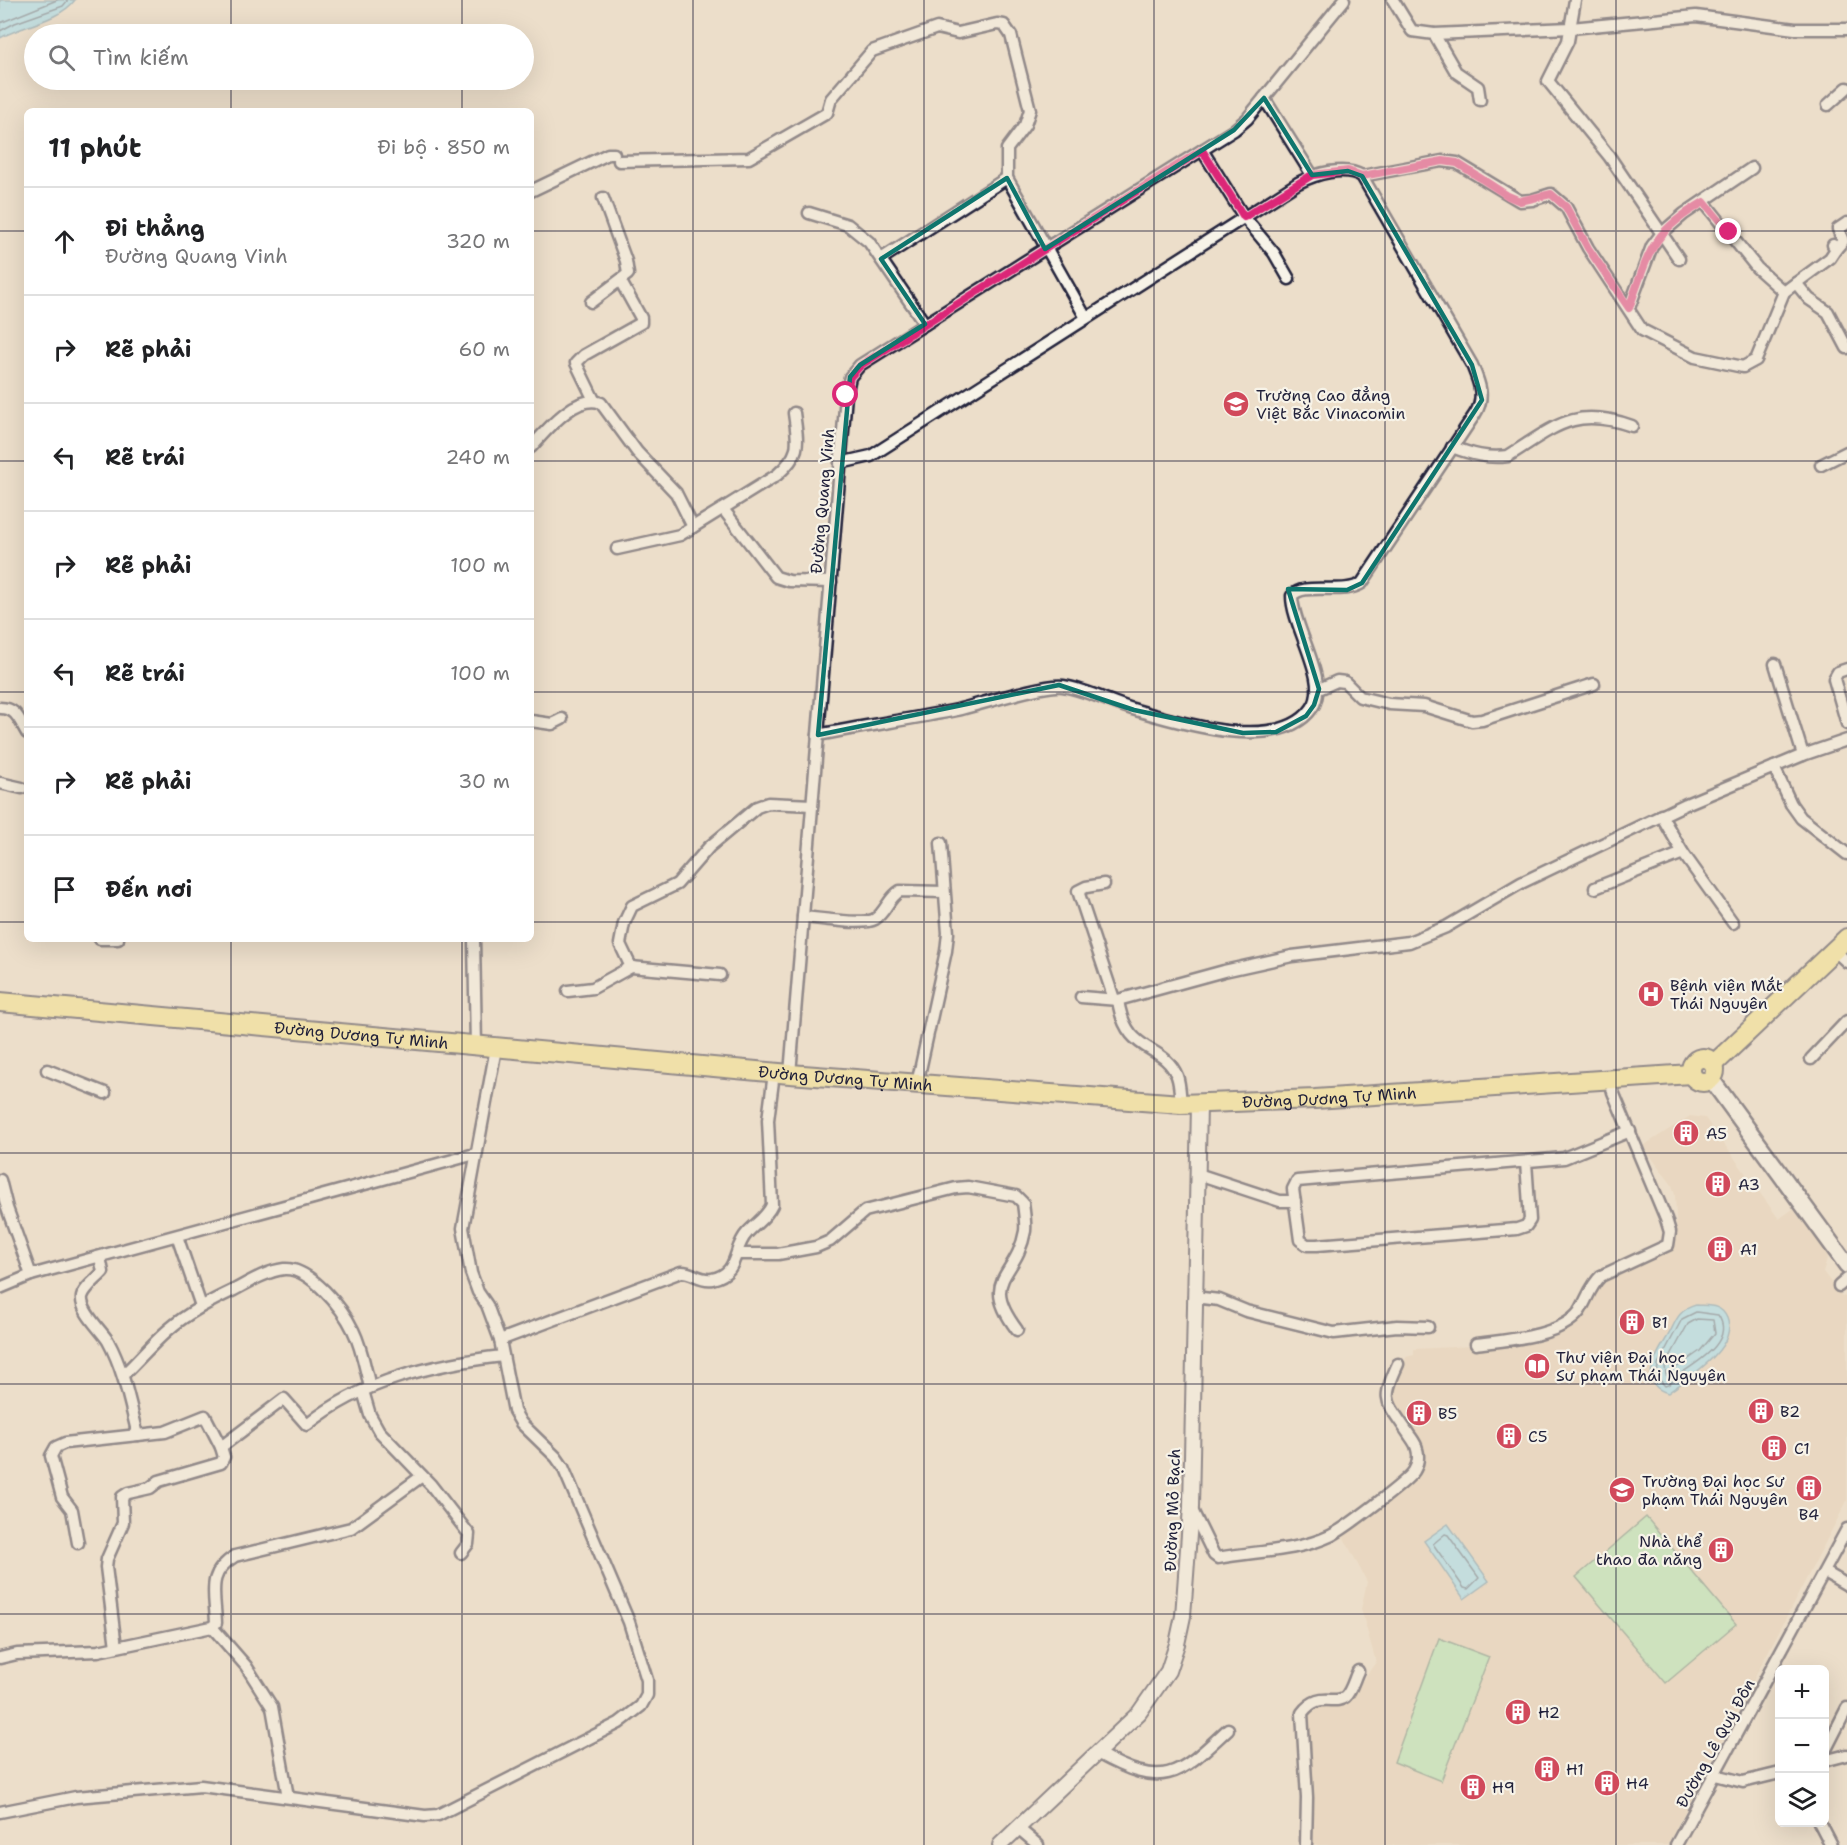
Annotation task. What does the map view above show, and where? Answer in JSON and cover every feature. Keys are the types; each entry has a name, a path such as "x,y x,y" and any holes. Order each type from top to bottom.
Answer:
{"highway":[{"path":"1712,1071 1843,950"},
{"name":"Đường Dương Tự Minh","path":"0,1002 782,1074 1190,1105 1437,1091 1609,1077 1691,1074 1691,1068 1698,1058 1704,1057 1712,1071"}],"main road":[{"path":"1712,1071 1847,1265"}],"street":[{"name":"Đường Quang Vinh","path":"500,1340 681,1272 700,1279 715,1278 729,1271 738,1254 742,1239 768,1213 772,1205 768,1120 782,1074 803,917 840,463 850,377 861,365 1234,130 1344,0"},
{"path":"1392,0 1412,31 1434,34 1571,28 1696,16 1795,28 1847,29"},
{"path":"1575,0 1568,41 1548,81 1589,129 1679,259"},
{"path":"534,190 608,154 617,157 753,157 826,113 831,99 872,51 937,28 958,33 997,24 1004,25 1011,34 1030,103 1029,117 1007,149 1007,178 1086,318"},
{"path":"1434,34 1456,72 1478,87 1480,100"},
{"path":"1828,105 1847,88"},
{"path":"1263,98 1312,175"},
{"path":"1202,150 1244,217 1274,253 1289,279"},
{"path":"840,463 871,456 1312,175 1348,171 1362,176 1443,161 1457,163 1508,196 1520,201 1551,194 1566,207 1588,248 1642,330 1695,357 1743,367 1756,360 1784,292 1830,258 1834,247 1843,241 1838,229 1847,223"},
{"path":"1629,308 1652,246 1662,233 1673,221 1752,168"},
{"path":"818,735 956,710 1059,685 1106,698 1134,710 1243,733 1276,732 1306,716 1314,705 1319,689 1292,596 1300,589 1347,590 1362,583 1480,406 1480,386 1472,365 1362,176"},
{"path":"881,259 1007,178"},
{"path":"591,302 621,282 628,274 628,268 603,198"},
{"path":"1704,202 1757,268 1784,292"},
{"path":"809,213 848,225 868,242 925,324"},
{"path":"621,282 641,324 584,356 576,363 594,400 605,407 637,452 676,493 693,527"},
{"path":"1796,283 1809,299 1828,312 1847,348"},
{"path":"534,444 559,417 594,400"},
{"path":"617,549 663,541 693,527 777,475 791,463 797,453 798,442 794,413"},
{"path":"1452,447 1475,456 1497,458 1508,456 1570,419 1607,417 1632,426"},
{"path":"1821,465 1847,452"},
{"path":"723,509 776,577 789,581 831,582"},
{"path":"1775,664 1803,754"},
{"path":"1847,669 1838,672 1834,679 1847,724"},
{"path":"1319,689 1337,681 1346,682 1360,697 1389,704 1424,706 1472,721 1482,720 1594,684"},
{"path":"0,708 9,708 15,712 24,728"},
{"path":"534,721 552,724 562,719"},
{"path":"1081,997 1116,999 1292,956 1409,942 1446,927 1521,883 1661,815 1803,754 1847,740"},
{"path":"1774,767 1791,804 1802,818 1847,854"},
{"path":"0,783 22,788"},
{"path":"631,968 620,944 624,923 632,906 677,884 709,847 757,807 768,803 812,805"},
{"path":"1661,815 1683,853 1733,923"},
{"path":"917,1084 948,933 941,843"},
{"path":"1595,888 1683,853"},
{"path":"1104,884 1086,886 1078,891 1116,999 1121,1020 1135,1040 1162,1059 1177,1075 1190,1105"},
{"path":"803,917 868,922 882,913 894,894 900,891 944,892"},
{"path":"474,942 476,1046"},
{"path":"568,992 593,988 631,968 720,975"},
{"path":"1811,1059 1847,1020"},
{"path":"0,1812 76,1797 201,1786 425,1816 438,1815 619,1723 641,1706 647,1695 647,1680 629,1622 563,1467 556,1457 520,1423 514,1411 500,1340 487,1305 478,1292 471,1273 463,1228 496,1048"},
{"path":"47,1070 105,1093"},
{"path":"1476,1344 1533,1336 1561,1324 1578,1313 1595,1281 1601,1276 1668,1245 1670,1232 1609,1077"},
{"name":"Đường Mỏ Bạch","path":"1000,1845 1139,1713 1168,1671 1183,1616 1191,1507 1198,1174 1190,1105"},
{"path":"1526,1162 1530,1220 1526,1226 1517,1229 1307,1245 1300,1240 1293,1189 1298,1181 1304,1179 1526,1162 1575,1155 1630,1131"},
{"path":"0,1288 32,1275 475,1154"},
{"path":"1198,1174 1280,1200 1295,1201"},
{"path":"0,1180 32,1275"},
{"path":"738,1254 778,1254 816,1247 830,1240 865,1211 946,1189 968,1187 1016,1196 1023,1203 1025,1230 1002,1281 999,1294 1003,1312 1017,1330"},
{"path":"177,1236 201,1306"},
{"path":"100,1257 103,1272 83,1294 82,1300 88,1313 110,1344 123,1375 138,1435"},
{"path":"123,1375 169,1329 201,1306 270,1273 285,1269 297,1271 330,1297 344,1315 361,1350 370,1415 379,1431 422,1476 469,1534 468,1544 461,1553"},
{"path":"1194,1297 1219,1300 1246,1311 1334,1333 1397,1326 1428,1327"},
{"path":"221,1448 284,1399 307,1425 366,1389 448,1362 503,1356"},
{"path":"1191,1507 1214,1556 1218,1558 1311,1542 1332,1536 1393,1491 1414,1471 1419,1458 1417,1446 1390,1409 1386,1398 1398,1364"},
{"path":"78,1543 72,1510 62,1497 51,1456 53,1451 65,1443 169,1431 205,1416 221,1448 224,1457 221,1463 159,1481 150,1488 128,1493 122,1497 123,1523 107,1559 106,1567 117,1647"},
{"path":"0,1658 17,1654 81,1653 212,1627 216,1623 215,1574 225,1562 236,1556 351,1528 422,1476"},
{"name":"Đường Lê Quý Đôn","path":"1676,1845 1847,1528"},
{"path":"1825,1572 1847,1585"},
{"path":"212,1627 246,1666 272,1707 288,1797"},
{"path":"1306,1845 1307,1798 1302,1713 1312,1702 1327,1698 1341,1699 1347,1696 1358,1671"},
{"path":"1829,1743 1847,1708"},
{"path":"1097,1753 1117,1764 1140,1772 1156,1775 1169,1774 1189,1766 1228,1729"},
{"path":"1829,1760 1847,1755"},
{"path":"1715,1775 1743,1782 1775,1774"},
{"path":"1822,1827 1831,1845"},
{"path":"1018,1828 1038,1845"}],"highlighted area":[{"path":"1264,98 1312,175 1348,171 1362,176 1472,365 1482,400 1362,583 1347,590 1288,589 1319,689 1314,705 1306,716 1276,732 1243,733 1134,710 1059,685 818,735 850,377 860,365 925,324 881,259 1007,178 1045,249 1234,130"}],"shaded area":[{"name":"Trường Đại học Sư phạm Thái Nguyên","path":"1690,1116 1705,1118 1779,1219 1793,1209 1828,1255 1823,1272 1842,1296 1847,1297 1847,1501 1667,1845 1312,1845 1314,1797 1309,1764 1307,1715 1314,1705 1327,1701 1344,1706 1376,1662 1361,1609 1367,1582 1342,1534 1412,1479 1424,1455 1420,1439 1393,1407 1391,1393 1403,1370 1406,1357 1414,1355 1414,1349 1535,1343 1551,1337 1570,1325 1591,1305 1599,1281 1669,1249 1677,1238 1675,1195 1672,1185 1643,1146"}],"green space":[{"path":"1646,1517 1736,1624 1666,1683 1576,1577"},
{"path":"1439,1638 1489,1657 1441,1781 1394,1762"}],"water":[{"path":"0,0 75,0 60,13 34,24 24,24 24,28 0,38"},
{"path":"1696,1305 1718,1308 1724,1313 1729,1329 1726,1340 1709,1361 1668,1393 1653,1383 1651,1377 1654,1362 1680,1314"},
{"path":"1448,1524 1489,1581 1464,1599 1424,1541"}],"place":[{"name":"Trường Cao đẳng Việt Bắc Vinacomin","path":"1236,404"},
{"name":"Bệnh viện Mắt Thái Nguyên","path":"1651,994"},
{"name":"A5","path":"1686,1133"},
{"name":"A3","path":"1718,1184"},
{"name":"A1","path":"1720,1249"},
{"name":"B1","path":"1632,1322"},
{"name":"Thư viện Đại học Sư phạm Thái Nguyên","path":"1537,1366"},
{"name":"B2","path":"1761,1411"},
{"name":"B5","path":"1419,1413"},
{"name":"C5","path":"1509,1436"},
{"name":"C1","path":"1774,1448"},
{"name":"B4","path":"1809,1488"},
{"name":"Trường Đại học Sư phạm Thái Nguyên","path":"1622,1490"},
{"name":"Nhà thể thao đa năng","path":"1721,1550"},
{"name":"H2","path":"1518,1712"},
{"name":"H1","path":"1547,1769"},
{"name":"H4","path":"1607,1783"},
{"name":"H9","path":"1473,1787"}],"route":[{"path":"846,395 850,377 861,365 1202,150 1244,217 1312,175 1348,171 1362,176 1443,161 1457,163 1508,196 1520,201 1551,194 1566,207 1588,248 1629,308 1652,246 1673,221 1704,202 1729,232"}]}
